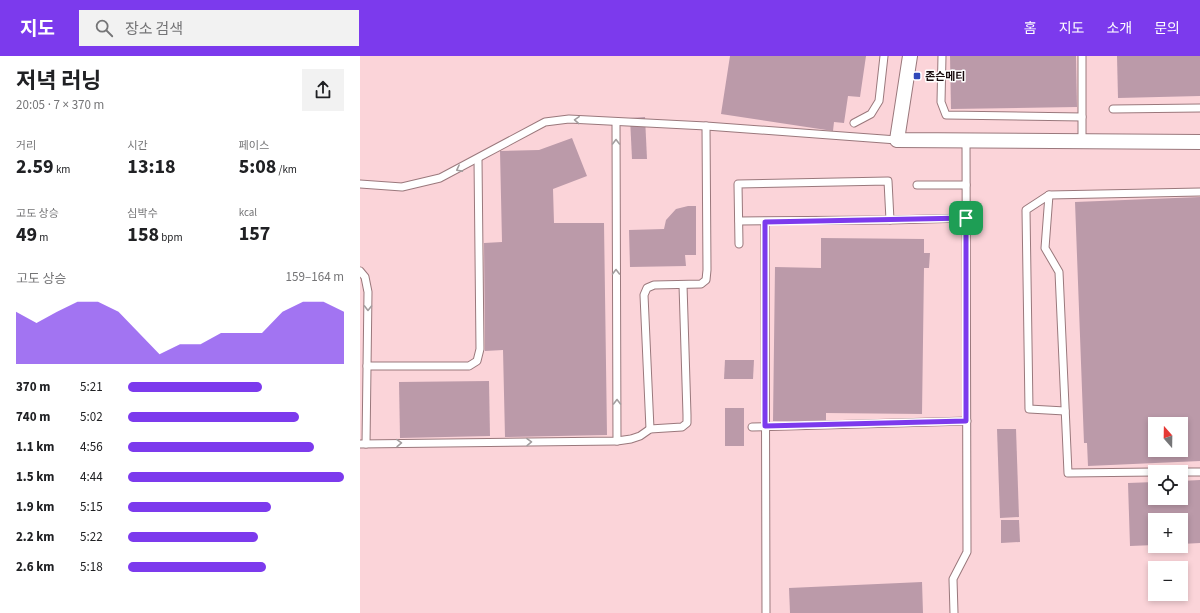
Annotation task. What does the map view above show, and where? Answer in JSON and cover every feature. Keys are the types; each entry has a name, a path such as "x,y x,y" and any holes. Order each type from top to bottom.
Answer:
{"street":[{"path":"910,56 897,140 1200,142"}],"lane":[{"path":"854,124 871,114 879,101 884,56"},
{"path":"942,56 941,102 946,115 1082,117"},
{"path":"1082,56 1082,141"},
{"path":"1112,109 1200,108"},
{"path":"360,184 402,187 440,178 545,122 568,119 706,126 897,140"},
{"path":"616,122 617,441"},
{"path":"650,429 644,295 648,288 654,285 701,284 706,280 706,126"},
{"path":"954,613 953,578 966,552 966,140"},
{"path":"367,366 469,366 477,361 480,349 478,159"},
{"path":"739,244 738,184 888,181 890,220"},
{"path":"917,185 966,185"},
{"path":"1065,411 1029,409 1026,210 1049,195 1200,192"},
{"path":"1049,195 1045,248 1059,272 1068,473 1148,472"},
{"path":"739,221 765,222 966,218"},
{"path":"765,222 766,613"},
{"path":"360,271 365,277 368,292 367,366 363,444 617,441 640,436 650,429 682,427 687,424 683,285"},
{"path":"752,427 966,421"},
{"path":"1188,472 1200,472"}],"building":[{"path":"730,56 866,56 860,97 848,96 844,123 834,122 833,131 721,114"},
{"path":"950,56 1076,56 1077,107 951,109"},
{"path":"1117,56 1200,56 1200,96 1118,98"},
{"path":"645,117 647,159 632,159 630,118"},
{"path":"572,138 587,176 553,189 554,223 604,223 607,435 505,437 503,350 485,351 484,243 502,242 500,151 539,150"},
{"path":"1200,197 1200,461 1088,466 1087,443 1084,443 1075,202"},
{"path":"696,206 696,255 685,255 686,266 630,267 629,230 664,229 666,220 676,209"},
{"path":"821,238 924,239 924,253 930,253 929,268 924,268 922,414 826,413 826,421 773,421 775,267 821,268"},
{"path":"725,360 754,360 753,379 724,379"},
{"path":"489,381 490,436 400,438 399,382"},
{"path":"725,408 744,408 744,446 725,446"},
{"path":"997,429 1016,429 1019,517 1000,518"},
{"path":"1200,480 1200,543 1188,544 1188,513 1148,513 1148,545 1130,546 1128,483 1148,482 1148,505 1188,505 1188,481"},
{"path":"1001,520 1019,520 1020,542 1001,543"},
{"path":"922,582 923,613 790,613 789,588"}],"place":[{"name":"존슨메티","path":"917,76"}],"route":[{"path":"966,218 966,421 765,426 765,222 966,218"}]}
